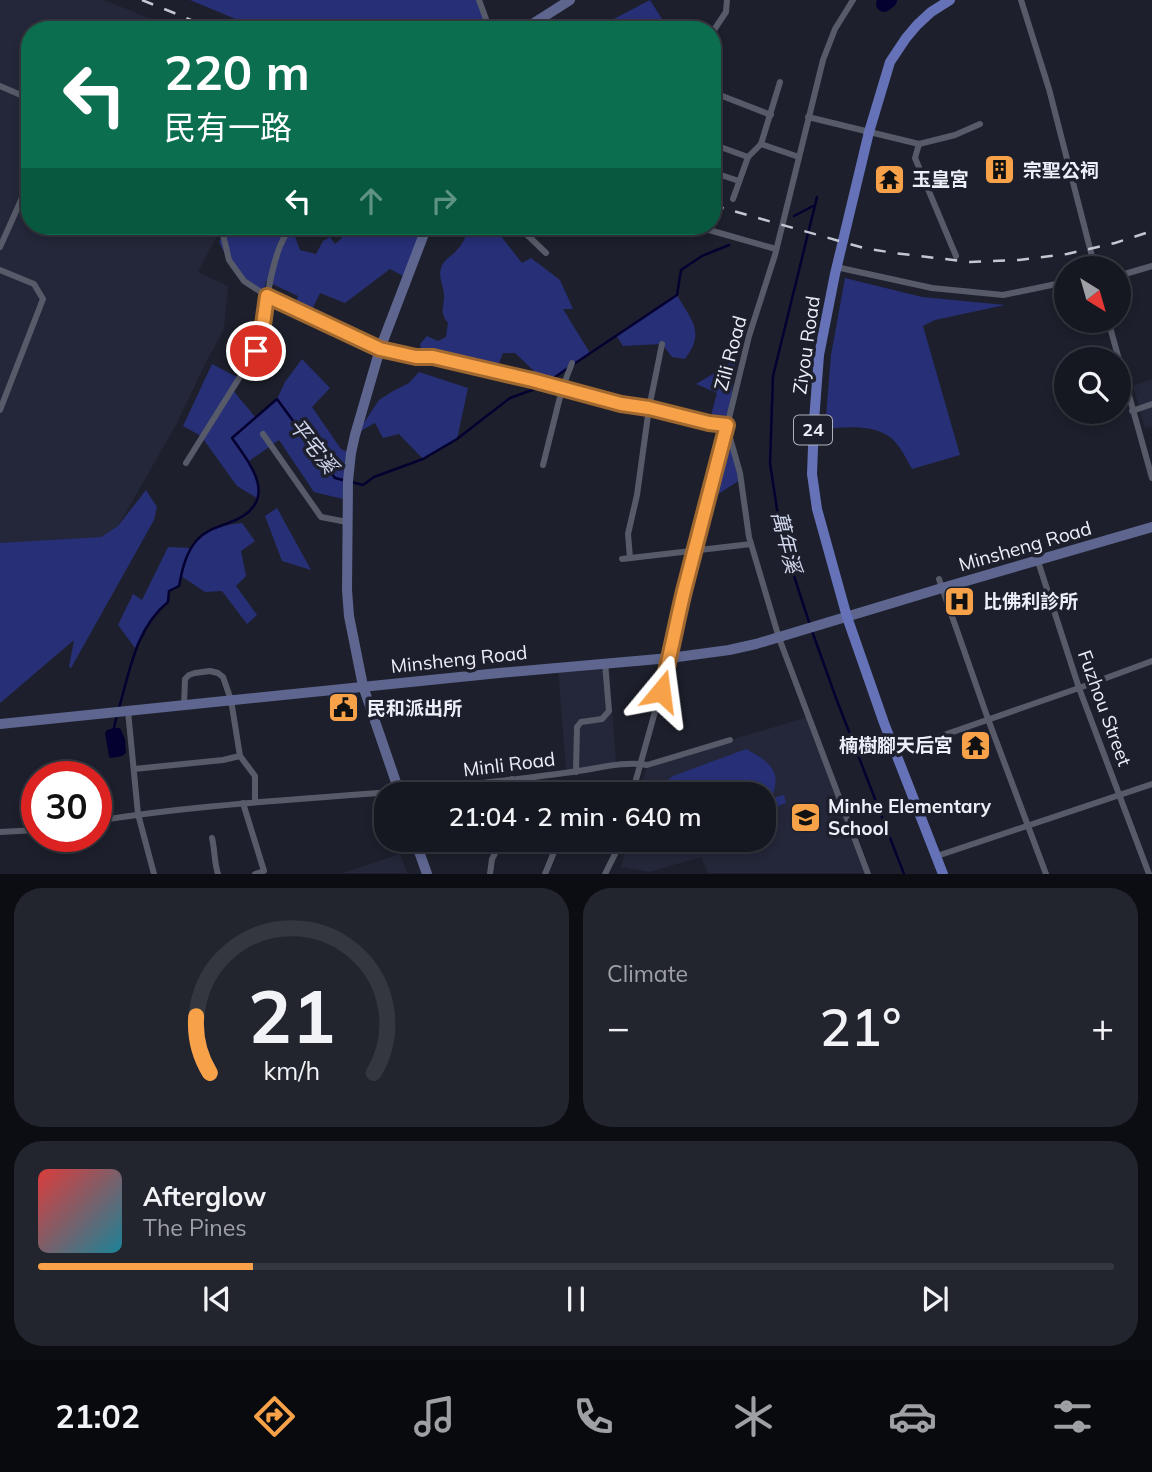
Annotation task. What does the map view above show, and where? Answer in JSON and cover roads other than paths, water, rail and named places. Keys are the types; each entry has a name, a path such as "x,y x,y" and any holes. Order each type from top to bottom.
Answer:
{"main road":[{"name":"Ziyou Road","path":"943,873 895,752 847,617 817,509 813,474 819,355 836,267 869,132 890,62 917,25 950,0"}],"street":[{"path":"480,0 487,21"},
{"path":"537,21 570,0"},
{"path":"720,21 726,12 727,0"},
{"name":"Zili Road","path":"853,0 835,29 823,60 776,249 727,425 740,473 751,544 779,638 867,873"},
{"path":"1021,0 1049,89 1092,256"},
{"path":"733,198 748,157 761,144 780,82"},
{"path":"0,86 21,95"},
{"path":"721,96 771,115"},
{"path":"808,117 919,144 955,135 980,124"},
{"path":"761,144 799,157"},
{"path":"919,144 915,158 956,256"},
{"path":"721,147 748,157"},
{"path":"721,175 739,181"},
{"path":"0,247 21,200"},
{"path":"721,233 776,249"},
{"path":"223,235 229,260 244,281 267,296 380,349 416,357 433,357 621,404 727,425 670,658 635,782"},
{"path":"187,463 256,351 262,332 267,296 280,247 286,235"},
{"path":"395,782 363,686 349,616 348,481 355,435 380,349 424,235"},
{"path":"528,235 546,253"},
{"path":"1131,272 1152,266"},
{"path":"836,267 932,288 1003,295 1054,284"},
{"path":"0,270 34,284 43,299 0,410"},
{"path":"1111,333 1152,478"},
{"path":"630,558 628,534 662,344"},
{"path":"543,465 562,389 572,363"},
{"path":"1132,411 1152,404"},
{"path":"263,434 321,517 347,522"},
{"name":"Minsheng Road","path":"0,724 363,686 670,658 748,646 847,617 941,583 1152,527"},
{"path":"622,559 751,544"},
{"name":"Fuzhou Street","path":"1036,556 1079,688 1149,873"},
{"path":"941,583 988,719 1046,873"},
{"path":"895,752 1152,661"},
{"path":"576,772 577,727 581,722 602,719 609,711 605,663"},
{"path":"184,705 185,679 189,675 210,671 223,677 231,700 240,756 255,776 255,802"},
{"path":"128,710 138,814 154,873"},
{"name":"Minli Road","path":"488,782 616,765 647,765 730,740"},
{"path":"134,769 240,756"},
{"path":"937,856 1152,784"},
{"name":"Minli Road","path":"112,818 243,803 374,795"},
{"path":"243,803 264,871 255,873"},
{"path":"0,832 21,831"},
{"path":"212,838 218,873"},
{"path":"419,852 427,873"},
{"path":"491,873 496,852"},
{"path":"545,873 554,852"},
{"path":"605,873 616,852"}],"waterway":[{"name":"萬年溪","path":"884,4 889,0"},
{"name":"萬年溪","path":"810,625 781,536 770,463 773,376 817,197"},
{"name":"平宅溪","path":"794,216 813,206"},
{"name":"平宅溪","path":"574,364 677,295 681,270 702,256 729,245"},
{"name":"平宅溪","path":"548,382 568,368"},
{"name":"平宅溪","path":"119,708 141,637 157,612 168,602 169,591 179,586 193,545 206,533 249,512 256,502 259,492 253,470 232,438 277,399 335,478 363,485 374,477 423,459 457,439 510,398 543,386"},
{"name":"萬年溪","path":"812,631 904,874"},
{"name":"平宅溪","path":"114,728 117,714"}],"railway":[{"path":"142,0 194,21"},
{"path":"721,208 864,248 970,262 1067,254 1152,231"}],"place":[{"name":"宗聖公祠","path":"1000,170"},
{"name":"玉皇宮","path":"889,179"},
{"name":"比佛利診所","path":"960,601"},
{"name":"民和派出所","path":"344,708"},
{"name":"楠樹腳天后宮","path":"976,745"},
{"name":"Minhe Elementary School","path":"805,817"}]}
